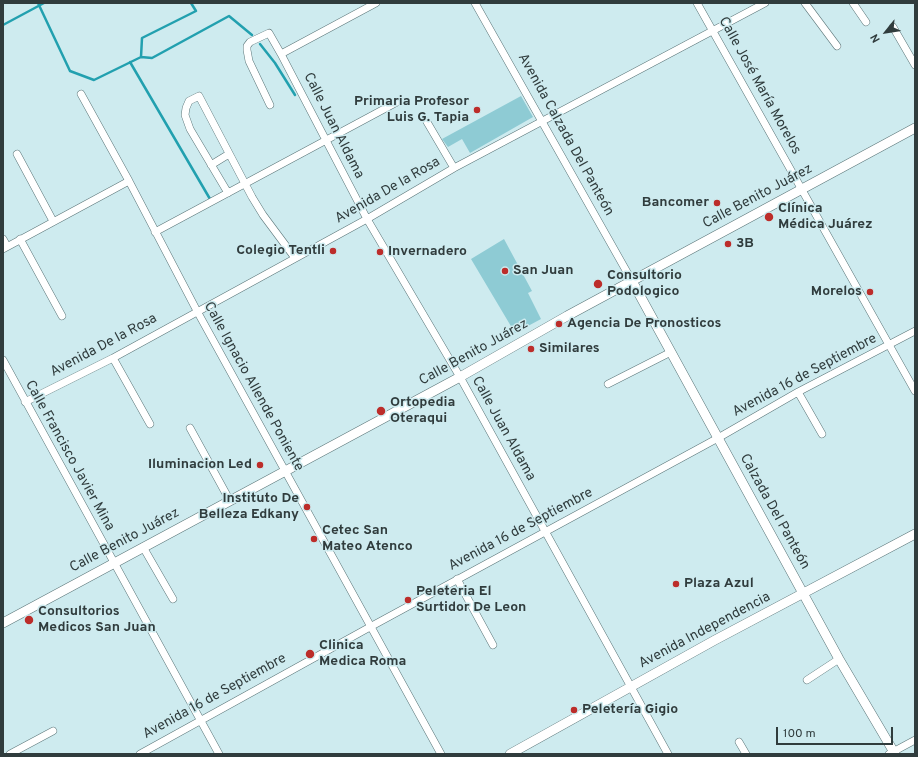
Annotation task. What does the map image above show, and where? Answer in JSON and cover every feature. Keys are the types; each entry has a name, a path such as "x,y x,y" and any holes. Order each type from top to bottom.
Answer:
{"main road":[{"name":"Calle Benito Juárez","path":"3,623 460,377 567,316 915,128"},
{"name":"Calzada Del Panteón","path":"632,281 803,594 892,753"},
{"name":"Avenida Independencia","path":"510,754 715,640 915,534"}],"street":[{"path":"281,54 376,3"},
{"name":"Avenida Calzada Del Panteón","path":"475,3 632,281"},
{"name":"Calle José María Morelos","path":"697,3 915,391"},
{"name":"Avenida De la Rosa","path":"25,402 113,358 196,311 367,219 454,168 765,3"},
{"path":"805,3 837,46"},
{"path":"853,3 866,22"},
{"path":"893,27 915,65"},
{"name":"Calle Juan Aldama","path":"270,105 249,61 247,50 250,42 269,33 367,219 460,377 668,754"},
{"name":"Calle Ignacio Allende Poniente","path":"81,94 129,182 196,311 441,754"},
{"path":"228,193 190,128 186,108 189,101 199,96 263,215 295,258"},
{"path":"155,232 399,101"},
{"path":"427,122 454,168"},
{"path":"17,154 53,221"},
{"path":"211,165 229,154"},
{"path":"3,239 5,248 53,221 129,182"},
{"path":"20,239 62,316"},
{"name":"Avenida 16 de Septiembre","path":"140,754 457,579 718,438 798,392 915,331"},
{"path":"608,384 671,352"},
{"path":"113,358 150,424"},
{"name":"Calle Francisco Javier Mina","path":"3,360 219,754"},
{"path":"798,392 822,434"},
{"path":"190,428 230,500"},
{"path":"144,547 173,599"},
{"path":"457,579 493,645"},
{"path":"807,680 839,659"},
{"path":"10,754 53,731"},
{"path":"892,753 915,740"},
{"path":"739,742 746,754"}],"shaded area":[{"path":"521,96 533,117 470,153 462,139 448,147 442,139"},
{"path":"504,239 532,291 528,293 541,319 515,333 471,259"}],"waterway":[{"path":"38,3 70,71 94,80 141,57 152,58 229,16 252,35"},
{"path":"3,25 44,3"},
{"path":"141,57 142,38 196,11 191,3"},
{"path":"260,44 275,63 295,95"},
{"path":"130,62 210,199"}],"place":[{"name":"Primaria Profesor Luis G. Tapia","path":"477,110"},
{"name":"Bancomer","path":"717,203"},
{"name":"Clínica Médica Juárez","path":"769,217"},
{"name":"3B","path":"728,244"},
{"name":"Colegio Tentli","path":"333,251"},
{"name":"Invernadero","path":"380,252"},
{"name":"San Juan","path":"505,271"},
{"name":"Consultorio Podologico","path":"598,284"},
{"name":"Morelos","path":"870,292"},
{"name":"Agencia De Pronosticos","path":"559,324"},
{"name":"Similares","path":"531,349"},
{"name":"Ortopedia Oteraqui","path":"381,411"},
{"name":"Iluminacion Led","path":"260,465"},
{"name":"Instituto De Belleza Edkany","path":"307,507"},
{"name":"Cetec San Mateo Atenco","path":"314,539"},
{"name":"Plaza Azul","path":"676,584"},
{"name":"Peleteria El Surtidor De Leon","path":"408,600"},
{"name":"Consultorios Medicos San Juan","path":"29,620"},
{"name":"Clinica Medica Roma","path":"310,654"},
{"name":"Peletería Gigio","path":"574,710"}]}
